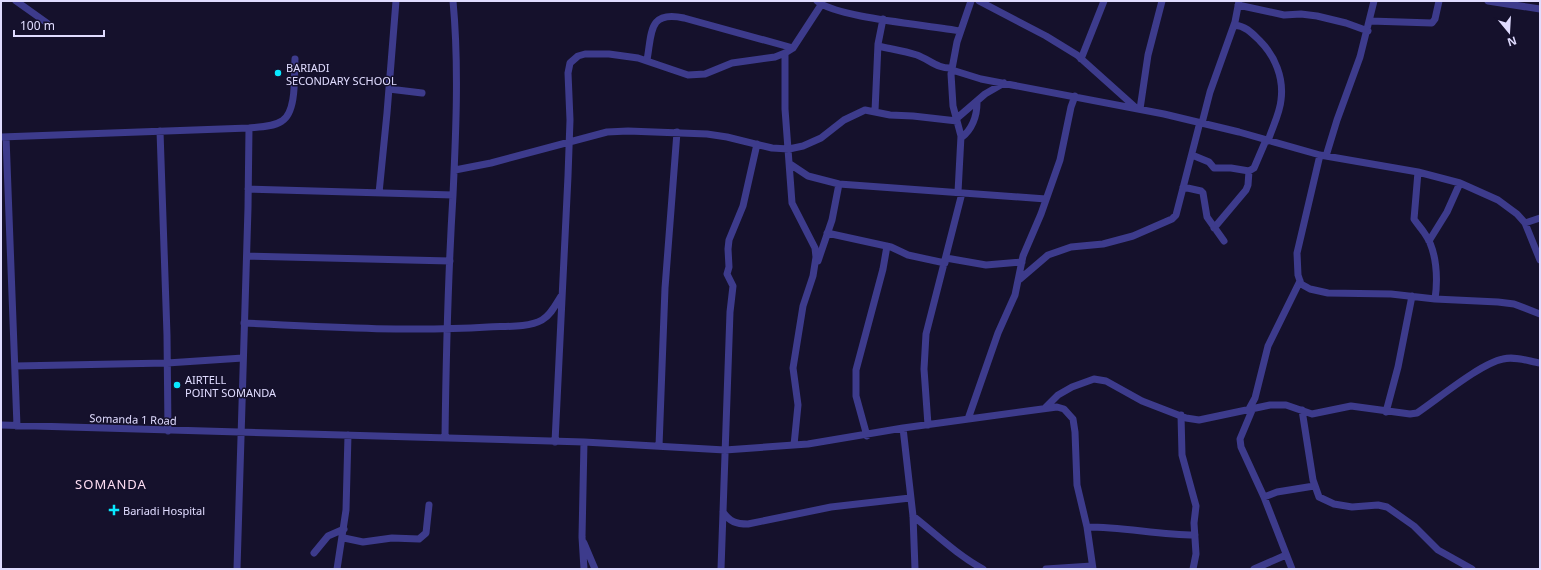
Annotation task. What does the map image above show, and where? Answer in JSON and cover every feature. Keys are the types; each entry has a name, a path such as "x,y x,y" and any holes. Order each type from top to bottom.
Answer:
{"street":[{"path":"16,1 47,23"},
{"path":"379,193 396,1"},
{"path":"445,438 447,330 455,170 456,94 453,1"},
{"path":"928,425 924,369 926,334 946,260 960,192 961,138 953,106 952,69 960,31 971,1"},
{"path":"979,1 1046,36 1081,59 1138,108"},
{"path":"1081,59 1104,1"},
{"path":"1138,108 1148,55 1162,1"},
{"path":"1374,1 1368,31 1355,74 1323,156 1297,253 1298,275 1301,284 1310,289 1328,293 1391,294 1435,299 1514,304 1540,314"},
{"path":"1370,21 1432,23 1435,19 1440,1"},
{"path":"1488,1 1521,4 1540,9"},
{"path":"555,442 569,141 568,73 570,63 573,59 585,54 609,54 646,60 697,76 732,63 775,57 785,53 793,48 819,3 843,12 883,20 938,26 960,31"},
{"path":"1020,279 1048,255 1071,247 1103,244 1133,236 1172,219 1176,215 1210,92 1234,25 1239,3 1284,16 1301,14 1324,18 1346,23 1368,31"},
{"path":"646,60 653,28 658,20 666,15 684,18 793,48"},
{"path":"876,111 878,46 883,20"},
{"path":"1192,155 1209,162 1214,168 1231,168 1249,171 1254,168 1267,141 1282,99 1280,75 1266,47 1246,28 1234,25"},
{"path":"878,46 908,52 925,58 942,68 952,69 1004,83 1138,108 1201,123 1323,156 1418,172 1460,183 1498,200 1518,214 1525,223 1540,260"},
{"path":"785,53 785,102 792,203 815,248 816,257 813,276"},
{"path":"16,426 15,366 3,137 160,132 269,126 282,122 291,108 295,59"},
{"path":"956,120 967,109 977,103 985,94 1004,83"},
{"path":"389,89 422,93"},
{"path":"968,419 1020,279 1022,262 1060,160 1071,107 1075,96"},
{"path":"961,138 966,134 972,124 977,103"},
{"path":"455,170 491,163 607,132 677,132 727,137 772,148 789,149 803,146 821,138 854,114 865,110 890,115 956,120"},
{"path":"237,569 249,128"},
{"path":"160,132 168,431"},
{"path":"659,446 665,288 677,132"},
{"path":"721,569 733,286 728,278 728,249 729,240 745,198 757,144"},
{"path":"790,164 808,176 839,184 1046,199"},
{"path":"1214,228 1246,190 1249,171"},
{"path":"1418,172 1414,219 1429,241 1436,274 1435,299"},
{"path":"1429,241 1447,212 1460,183"},
{"path":"794,445 798,405 793,368 803,306 832,220 839,184"},
{"path":"1183,187 1201,191 1203,193 1207,217 1224,241"},
{"path":"248,189 453,195"},
{"path":"1525,223 1540,218"},
{"path":"827,233 887,246 908,255 986,266 1022,262"},
{"path":"867,436 856,396 856,370 883,269 887,246"},
{"path":"246,256 450,261"},
{"path":"1291,569 1264,497 1241,447 1240,439 1255,398 1268,346 1300,281"},
{"path":"244,323 341,328 447,330 533,323 543,320 551,312 562,294"},
{"path":"1386,412 1398,367 1412,296"},
{"path":"15,366 167,362 243,358"},
{"path":"1045,408 1058,395 1072,387 1094,379 1106,381 1142,401 1199,420 1251,409 1286,405 1312,414 1319,414 1339,408 1362,406 1400,414 1417,413 1472,375 1503,358 1514,358 1540,363"},
{"name":"Somanda 1 Road","path":"1,425 584,442 725,450 794,445 867,436 903,428 1045,408 1064,409 1073,419 1076,432 1077,485 1087,527 1092,567"},
{"path":"1302,410 1314,486 1320,497 1334,504 1352,507 1378,504 1387,507 1414,526 1438,550 1472,569"},
{"path":"1181,415 1182,455 1196,499 1196,554 1193,569"},
{"path":"903,428 913,516 915,569"},
{"path":"338,569 344,538 348,470 348,435"},
{"path":"584,442 582,537 584,569"},
{"path":"1264,497 1277,492 1314,486"},
{"path":"723,511 728,519 737,524 748,524 831,507 910,498"},
{"path":"344,538 363,542 392,538 419,539 426,533 429,505"},
{"path":"913,516 960,554 983,569"},
{"path":"1087,527 1120,528 1168,535 1195,535"},
{"path":"314,553 328,536 344,529"},
{"path":"582,537 595,569"},
{"path":"1254,569 1286,555"},
{"path":"1046,569 1092,567"}],"place":[{"name":"BARIADI SECONDARY SCHOOL","path":"278,73"},
{"name":"AIRTELL POINT SOMANDA","path":"177,385"},
{"name":"Bariadi Hospital","path":"114,510"}],"district":[{"name":"SOMANDA","path":"111,484"}]}
